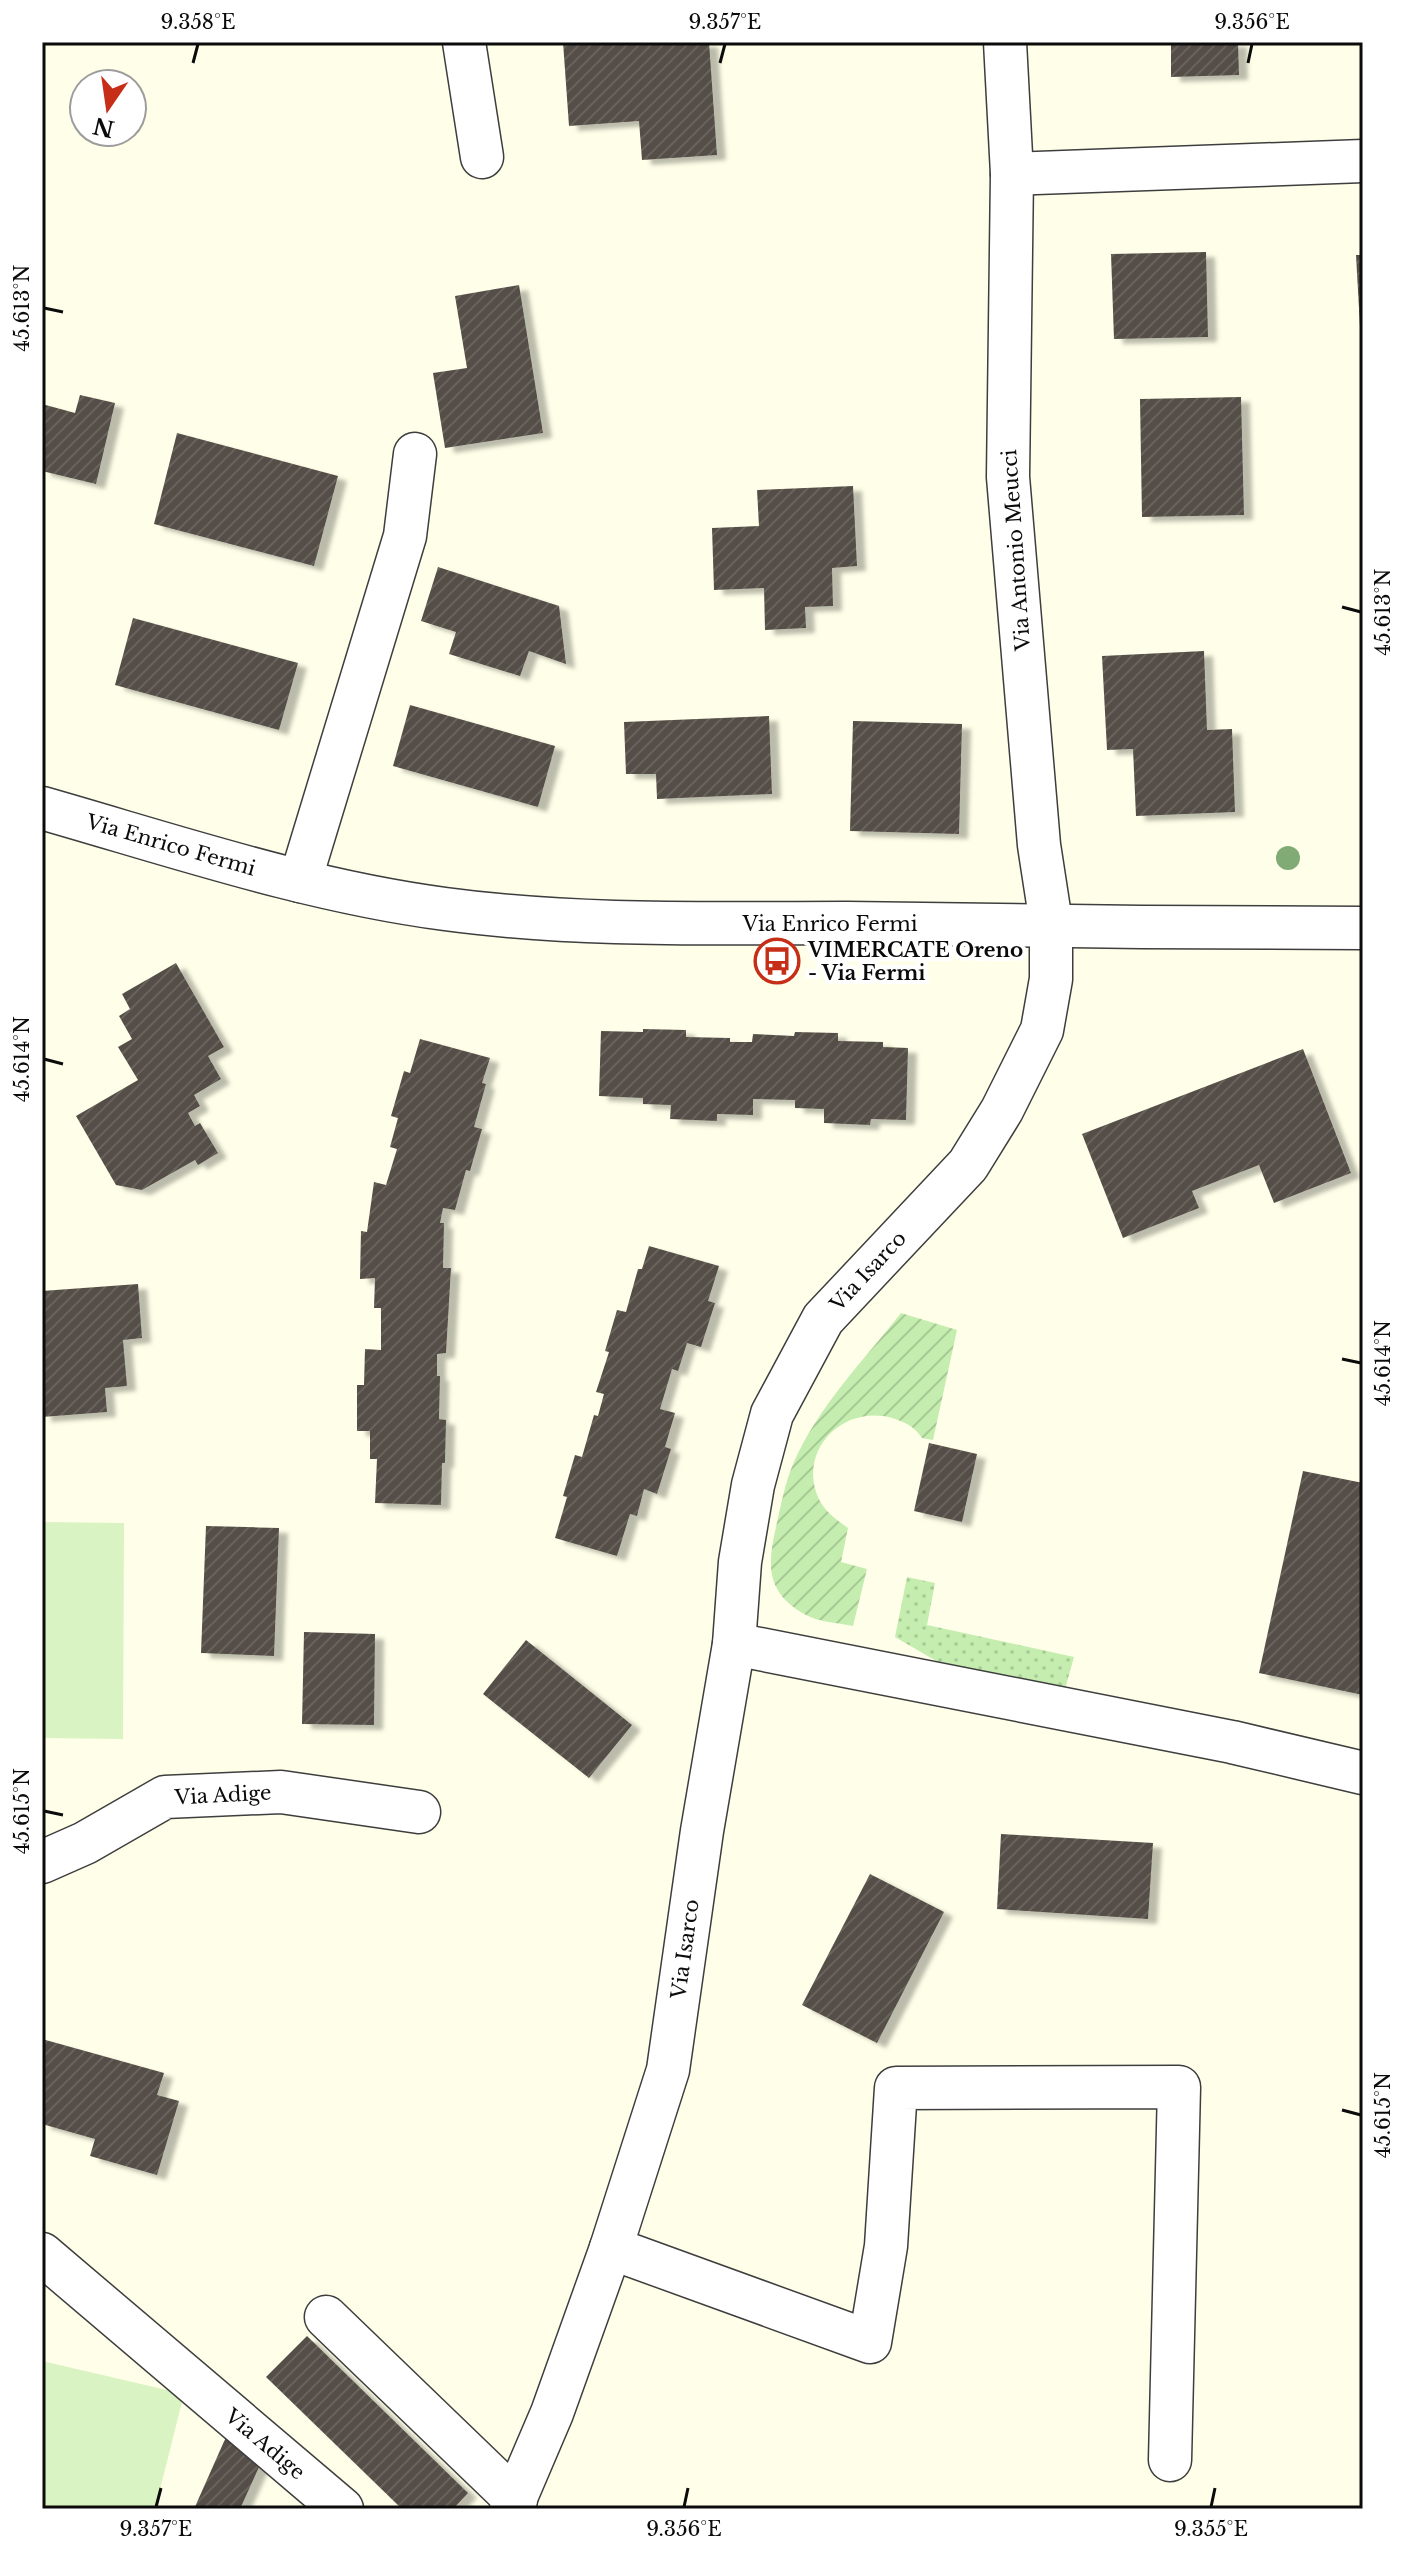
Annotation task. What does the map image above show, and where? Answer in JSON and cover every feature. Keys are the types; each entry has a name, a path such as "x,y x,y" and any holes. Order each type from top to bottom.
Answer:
{"street":[{"path":"464,42 482,157"},
{"name":"Via Antonio Meucci","path":"1005,42 1012,174 1008,477 1039,845 1051,923"},
{"path":"1012,174 1363,161"},
{"path":"300,881 405,536 415,454"},
{"name":"Via Enrico Fermi","path":"42,808 300,881 371,898 446,909 590,921 686,923 1051,923 1144,927 1363,928"},
{"name":"Via Isarco","path":"513,2505 552,2413 611,2248 668,2070 702,1831 734,1644 740,1562 753,1485 772,1414 823,1319 968,1165 1002,1110 1042,1030 1051,979 1051,923"},
{"path":"734,1644 1217,1739 1363,1773"},
{"name":"Via Adige","path":"42,1862 85,1843 165,1797 281,1792 419,1812"},
{"path":"611,2248 870,2342 886,2246 896,2088 1179,2087 1170,2460"},
{"name":"Via Adige","path":"42,2254 342,2509"},
{"path":"326,2317 513,2505"}],"green space":[{"path":"901,1313 957,1330 933,1440 922,1438 901,1421 873,1416 856,1418 827,1437 818,1451 814,1485 824,1507 848,1528 841,1562 867,1569 853,1626 816,1619 793,1607 777,1588 773,1577 771,1554 786,1486 794,1462 816,1422"},
{"path":"42,1522 124,1523 123,1739 42,1738"},
{"path":"907,1577 935,1583 927,1625 1074,1657 1065,1689 938,1662 895,1637"},
{"path":"42,2361 184,2394 155,2509 42,2509"}],"building":[{"path":"563,42 709,42 717,155 642,160 639,121 569,126"},
{"path":"1171,42 1238,42 1239,75 1171,77"},
{"path":"1206,252 1208,337 1114,339 1111,254"},
{"path":"1356,255 1363,255 1363,344 1361,344"},
{"path":"519,285 543,433 445,448 433,373 467,368 455,296"},
{"path":"80,395 115,403 96,484 42,471 42,404 75,413"},
{"path":"1241,397 1244,515 1142,517 1140,399"},
{"path":"177,433 338,476 314,566 154,524"},
{"path":"853,486 857,566 832,568 833,606 805,607 806,628 765,630 764,588 714,590 712,528 759,526 757,490"},
{"path":"438,567 559,606 566,664 529,651 520,676 449,654 456,632 421,621"},
{"path":"133,618 298,663 279,730 115,685"},
{"path":"1204,651 1207,730 1232,729 1235,812 1136,816 1133,749 1107,750 1102,656"},
{"path":"410,705 555,746 538,807 393,766"},
{"path":"769,716 772,794 657,799 656,774 626,774 624,722"},
{"path":"853,721 962,724 959,834 850,831"},
{"path":"176,963 224,1047 208,1056 221,1079 194,1095 200,1106 188,1113 195,1126 200,1123 218,1153 198,1165 195,1160 142,1190 116,1185 76,1116 138,1080 118,1047 132,1039 119,1016 130,1009 122,994"},
{"path":"643,1029 686,1030 686,1037 730,1038 730,1042 752,1042 753,1034 794,1036 795,1032 838,1033 838,1041 883,1042 883,1047 908,1048 906,1120 871,1119 870,1125 824,1123 824,1109 795,1108 795,1100 753,1099 753,1115 717,1114 717,1121 670,1119 671,1105 643,1104 643,1098 599,1096 601,1031 643,1032"},
{"path":"420,1039 490,1058 474,1127 482,1129 470,1171 466,1170 455,1210 443,1208 440,1223 444,1223 443,1268 451,1268 446,1353 437,1354 439,1419 446,1420 441,1505 375,1503 377,1459 370,1459 370,1431 357,1431 357,1385 364,1385 365,1349 381,1350 381,1308 374,1308 375,1278 360,1279 361,1231 367,1232 374,1182 386,1185 397,1149 390,1147 398,1118 391,1116 404,1071 410,1073"},
{"path":"1303,1049 1351,1173 1274,1203 1259,1165 1192,1191 1199,1208 1123,1238 1082,1134"},
{"path":"649,1246 719,1266 708,1301 715,1303 701,1347 687,1343 678,1371 672,1369 660,1409 675,1413 665,1447 671,1449 657,1494 644,1489 637,1516 630,1514 617,1556 555,1538 575,1455 582,1457 594,1415 598,1416 604,1394 596,1392 609,1352 605,1351 617,1310 626,1312 638,1269 642,1269"},
{"path":"138,1284 142,1338 123,1340 127,1386 105,1388 107,1412 42,1417 42,1291"},
{"path":"929,1443 977,1454 962,1522 914,1511"},
{"path":"1303,1471 1363,1483 1363,1695 1259,1673"},
{"path":"206,1526 279,1528 274,1656 201,1653"},
{"path":"304,1632 375,1634 374,1725 302,1724"},
{"path":"526,1640 632,1725 589,1778 483,1694"},
{"path":"1001,1834 1153,1843 1148,1919 997,1909"},
{"path":"870,1874 944,1912 877,2043 802,2005"},
{"path":"42,2039 164,2073 157,2095 179,2101 157,2175 90,2156 95,2139 42,2124"},
{"path":"307,2336 468,2493 453,2509 402,2509 266,2377"},
{"path":"230,2428 264,2456 240,2509 194,2509"}],"place":[{"name":"VIMERCATE Oreno - Via Fermi","path":"777,961"}]}
